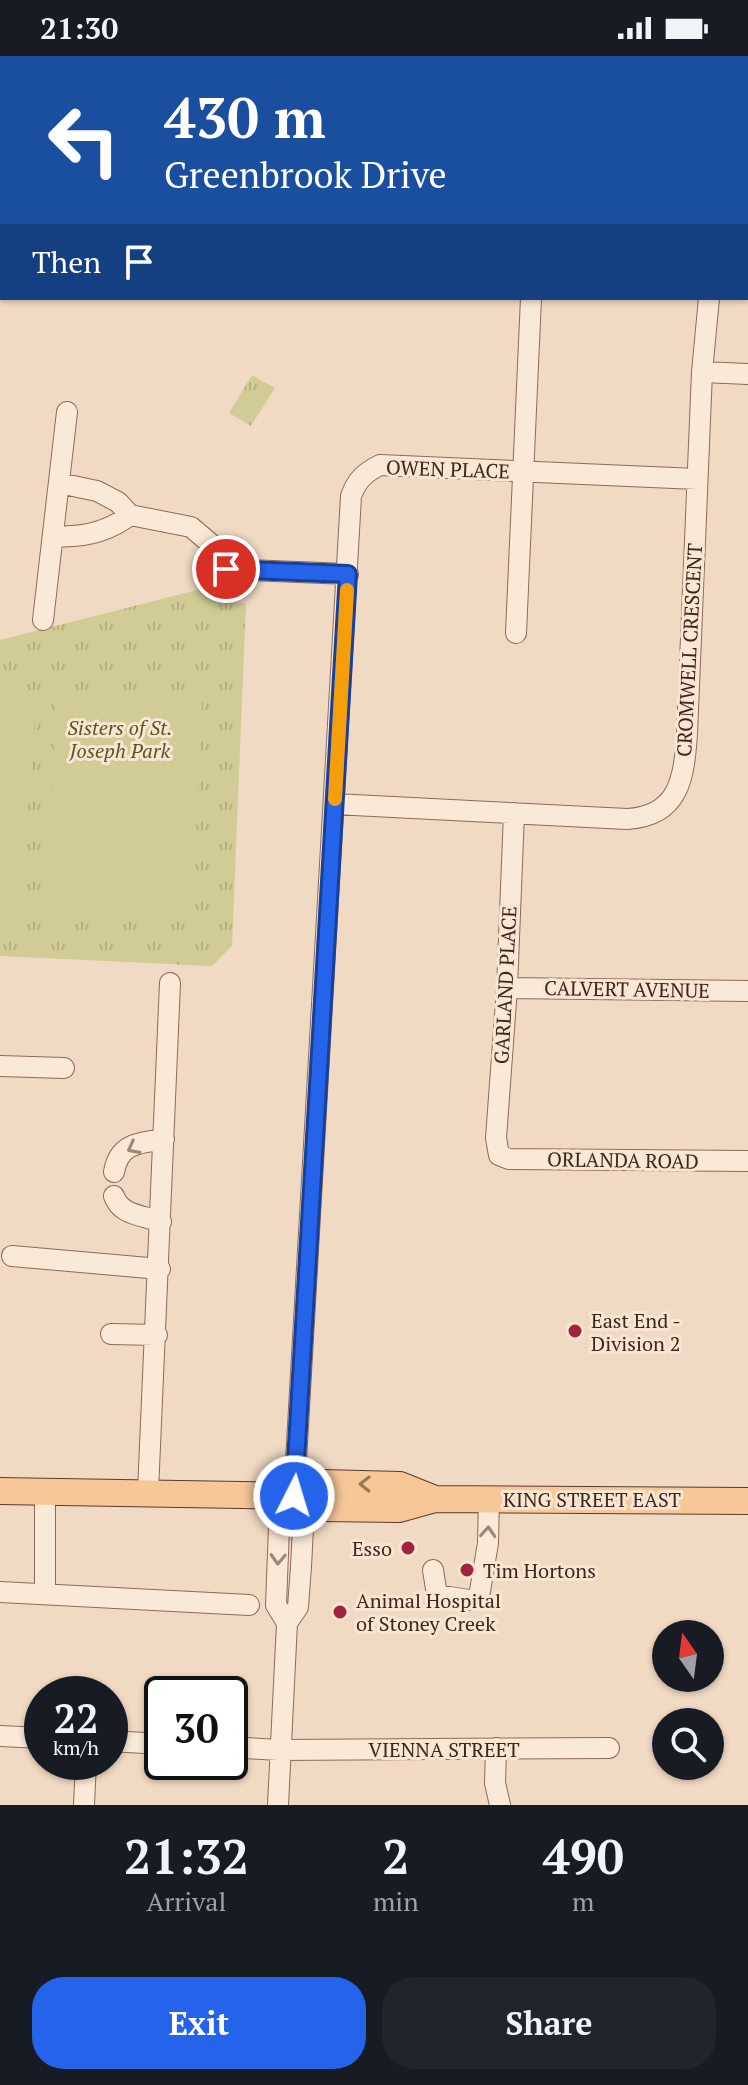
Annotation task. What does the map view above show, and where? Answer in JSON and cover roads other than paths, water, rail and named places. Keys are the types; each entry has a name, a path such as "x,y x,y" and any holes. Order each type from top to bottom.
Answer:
{"main road":[{"name":"KING STREET EAST","path":"0,1491 294,1496 322,1483 400,1485 435,1499 748,1501"}],"street":[{"path":"516,633 531,300"},
{"name":"CROMWELL CRESCENT","path":"334,804 644,818 660,810 674,797 685,759 687,734 702,372 709,300"},
{"path":"702,372 748,374"},
{"path":"43,620 67,412"},
{"name":"OWEN PLACE","path":"278,1805 278,1750 287,1623 276,1605 279,1527 294,1496 351,496 356,482 380,465 697,479"},
{"path":"59,483 97,491 118,502 130,515 191,527 211,544 226,569 348,574"},
{"path":"53,536 74,537 97,531 117,525 130,515"},
{"name":"GARLAND PLACE","path":"499,1155 496,1138 507,988 514,813"},
{"path":"148,1492 170,983"},
{"name":"CALVERT AVENUE","path":"507,988 748,991"},
{"path":"0,1066 64,1068"},
{"path":"114,1172 116,1160 136,1143 164,1139"},
{"name":"ORLANDA ROAD","path":"499,1155 521,1159 748,1161"},
{"path":"114,1196 117,1205 131,1214 161,1222"},
{"path":"4,1256 160,1269"},
{"path":"113,1328 157,1329"},
{"path":"45,1491 45,1594"},
{"path":"433,1570 437,1595 469,1600 479,1597 488,1543 489,1498"},
{"path":"0,1592 249,1605"},
{"path":"0,1736 24,1737"},
{"name":"VIENNA STREET","path":"248,1748 609,1748"},
{"path":"496,1748 495,1783 500,1805"},
{"path":"84,1805 85,1780"}],"place":[{"name":"East End - Division 2","path":"575,1331"},
{"name":"Esso","path":"408,1548"},
{"name":"Tim Hortons","path":"467,1570"},
{"name":"Animal Hospital of Stoney Creek","path":"340,1612"}],"park label":[{"name":"Sisters of St. Joseph Park","path":"120,738"}]}
